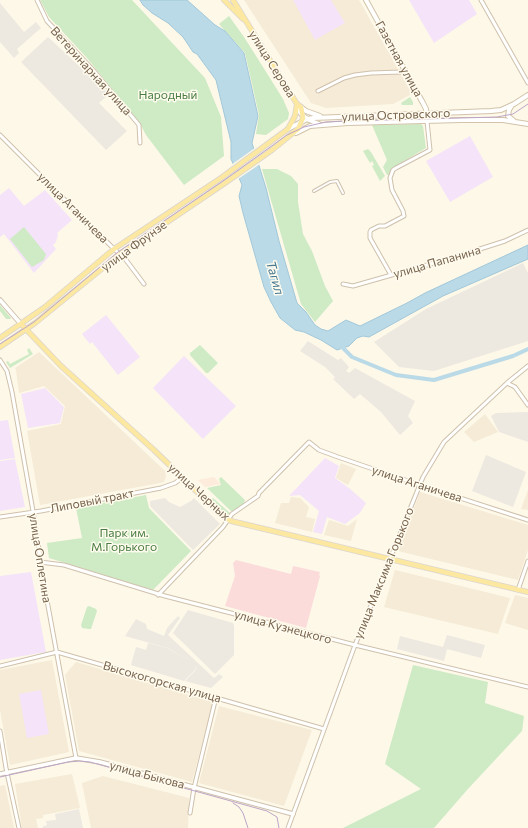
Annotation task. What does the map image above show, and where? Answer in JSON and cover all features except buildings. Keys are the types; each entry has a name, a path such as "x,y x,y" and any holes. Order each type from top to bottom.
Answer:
{"main road":[{"name":"улица Серова","path":"224,0 248,24"},
{"name":"улица Серова","path":"233,0 299,106 304,119"},
{"name":"Газетная улица","path":"366,0 423,102 427,113 427,121"},
{"name":"улица Островского","path":"268,144 304,119 501,110 528,95"},
{"path":"512,105 508,116 514,122"},
{"name":"улица Серова","path":"299,106 306,111 325,117"},
{"name":"улица Серова","path":"288,129 296,116 299,106"},
{"path":"292,135 304,119 321,124"},
{"name":"улица Островского","path":"272,150 304,128 321,124 496,120 528,124"},
{"name":"улица Фрунзе","path":"0,338 45,307 114,249 221,178 268,144"},
{"name":"улица Фрунзе","path":"0,346 26,330 120,254 272,150"},
{"name":"улица Черных","path":"21,324 61,366 154,450 222,516 228,520 239,524 317,541 528,592"}],"street":[{"name":"Ветеринарная улица","path":"38,0 47,21 94,71 139,125 140,142"},
{"path":"481,0 528,83"},
{"path":"483,15 488,13"},
{"path":"318,91 344,78 355,75 401,72 405,70"},
{"path":"391,275 370,238 370,232 379,226 385,226 404,216 392,190 390,178 396,168 430,150 427,121"},
{"name":"улица Аганичева","path":"0,135 120,254 144,284"},
{"path":"314,191 330,182 337,181 343,193"},
{"name":"улица Папанина","path":"343,284 353,286 484,248 505,241 528,230"},
{"name":"улица Черных","path":"0,300 21,324"},
{"name":"улица Оплетина","path":"0,360 6,368 8,375 76,758"},
{"name":"улица Максима Горького","path":"288,828 355,646 423,477 444,442 507,383 528,366"},
{"path":"507,383 515,387 528,406"},
{"name":"улица Аганичева","path":"228,520 232,514 257,497 258,493 309,442 319,450 332,455 528,520"},
{"name":"Липовый тракт","path":"0,517 41,511 161,488 176,483 182,478"},
{"path":"158,595 228,520"},
{"path":"518,590 528,561"},
{"name":"улица Кузнецкого","path":"40,562 64,565 158,595 355,646 528,687"},
{"name":"Высокогорская улица","path":"0,666 57,652 324,729"},
{"path":"190,813 194,788 216,697"},
{"path":"0,731 19,828"},
{"name":"улица Быкова","path":"0,774 76,758 100,762 293,814"}],"shaded area":[{"path":"244,0 359,0 412,94 393,104 326,108 311,103"},
{"path":"293,0 331,0 345,23 315,40"},
{"path":"409,0 469,0 477,14 434,43"},
{"path":"0,3 24,32 36,22 41,28 17,49 19,53 14,58 0,42"},
{"path":"48,37 109,94 99,103 127,131 106,150 21,62"},
{"path":"470,136 493,177 450,202 426,161"},
{"path":"9,188 24,206 45,190 72,220 57,233 58,235 56,242 53,245 56,249 34,273 4,234 0,237 0,195"},
{"path":"523,263 528,273 528,341 434,371 399,367 374,342 426,309"},
{"path":"106,315 140,357 118,375 92,342 90,344 82,334"},
{"path":"308,341 338,360 341,358 349,367 346,371 349,373 355,368 415,401 408,416 413,423 400,435 381,412 360,394 354,399 333,379 335,377 325,367 300,351"},
{"path":"39,352 165,471 166,476 164,482 40,505 27,431 61,424 65,406 44,386 19,393 15,368"},
{"path":"184,356 236,406 203,439 153,388"},
{"path":"45,388 64,407 60,423 28,428 21,394"},
{"path":"528,412 528,442 499,432 491,416 496,413"},
{"path":"485,414 498,432 474,442 464,432"},
{"path":"8,420 15,458 0,460 0,421"},
{"path":"486,455 526,472 513,507 472,491"},
{"path":"325,458 339,466 335,478 366,503 360,513 345,524 327,517 322,534 313,532 319,511 300,495 289,496"},
{"path":"15,459 25,507 0,511 0,461"},
{"path":"341,463 356,469 348,485 336,478"},
{"path":"214,477 221,484 205,487 198,480"},
{"path":"528,490 528,510 521,509"},
{"path":"420,492 528,525 528,550 518,580 398,551"},
{"path":"291,497 300,498 309,507 306,517 315,519 312,532 275,523 281,503 289,503"},
{"path":"165,498 169,502 180,507 194,498 220,524 193,550 150,506 150,501"},
{"path":"357,519 351,541 324,535 329,520 348,526"},
{"path":"236,560 291,574 293,566 320,572 306,628 225,606 235,576 233,563"},
{"path":"395,570 510,598 498,634 384,607"},
{"path":"31,572 46,652 0,660 0,576"},
{"path":"515,595 528,598 528,630 505,623"},
{"path":"188,610 233,623 234,655 215,674 173,633"},
{"path":"178,616 180,618 168,635 214,678 219,674 223,677 211,688 185,681 195,671 197,665 194,671 184,681 131,665 136,647 146,650 148,643 167,648 192,662 168,648 125,636 136,619 146,624 147,629 164,636 167,628"},
{"path":"447,635 485,645 481,658 447,649 444,661 397,649 400,636 443,647"},
{"path":"52,660 69,752 10,765 0,710 0,670"},
{"path":"76,662 213,702 192,782 79,751 65,675"},
{"path":"41,690 49,734 27,738 19,694"},
{"path":"219,706 312,730 284,806 199,783"},
{"path":"72,774 80,808 43,815 43,818 36,819 38,828 22,828 15,784"},
{"path":"103,776 189,798 188,828 91,828 82,783"},
{"path":"5,785 14,828 0,828 0,786"},
{"path":"79,809 83,828 42,827 47,825 46,821 56,820 55,814"}],"green space":[{"name":"Народный","path":"40,0 132,0 205,78 221,117 224,156 184,185 146,135 139,122 87,58 49,17"},
{"path":"229,16 283,99 289,113 288,119 266,135 256,134 259,115 245,53 219,24"},
{"path":"410,97 413,105 402,105 401,103"},
{"path":"421,124 423,126 426,148 391,169 389,175 387,175 383,167 387,160 372,125"},
{"path":"368,149 385,176 380,181 372,166 374,165 372,161 370,163 363,151"},
{"path":"262,169 277,169 291,176 298,184 298,202 303,234 312,251 325,286 333,301 315,322 301,304"},
{"path":"24,227 46,254 44,260 32,267 10,239"},
{"path":"0,305 11,319 6,319 0,311"},
{"path":"200,345 218,363 208,373 206,373 190,355 190,353"},
{"path":"29,348 33,354 10,368 6,362 8,361 10,364 29,354 27,350"},
{"path":"221,477 245,500 244,503 232,512 207,488 221,485 219,479"},
{"name":"Парк им. М.Горького","path":"146,495 149,508 191,551 153,590 49,558 47,543 82,538 76,508"},
{"path":"213,498 231,514 226,514 211,500"},
{"path":"89,606 97,611 91,629 82,628 81,625 87,607"},
{"path":"413,665 488,682 485,703 524,716 522,731 434,828 343,828 421,789 385,764"}],"water":[{"name":"Тагил","path":"140,0 187,0 215,25 225,31 244,53 258,116 252,143 266,188 279,241 297,303 306,312 315,325 328,331 346,320 360,326 425,293 528,245 528,259 443,296 369,337 363,336 357,338 349,346 337,350 321,340 304,332 295,330 280,318 264,287 239,196 242,185 231,159 231,142 216,80 183,37 168,23 152,13"}],"pier":[{"path":"255,148 260,164 238,179 231,165"}],"waterway":[{"path":"340,345 352,357 396,375 434,380 513,356 528,349"}],"tram line":[{"path":"0,344 34,322 118,252 223,181 287,135 304,127 326,122 497,117 513,114 528,104"},
{"path":"0,777 68,762 90,762 267,811 277,817 279,828"},
{"path":"233,803 239,807 243,813 248,828"}]}
